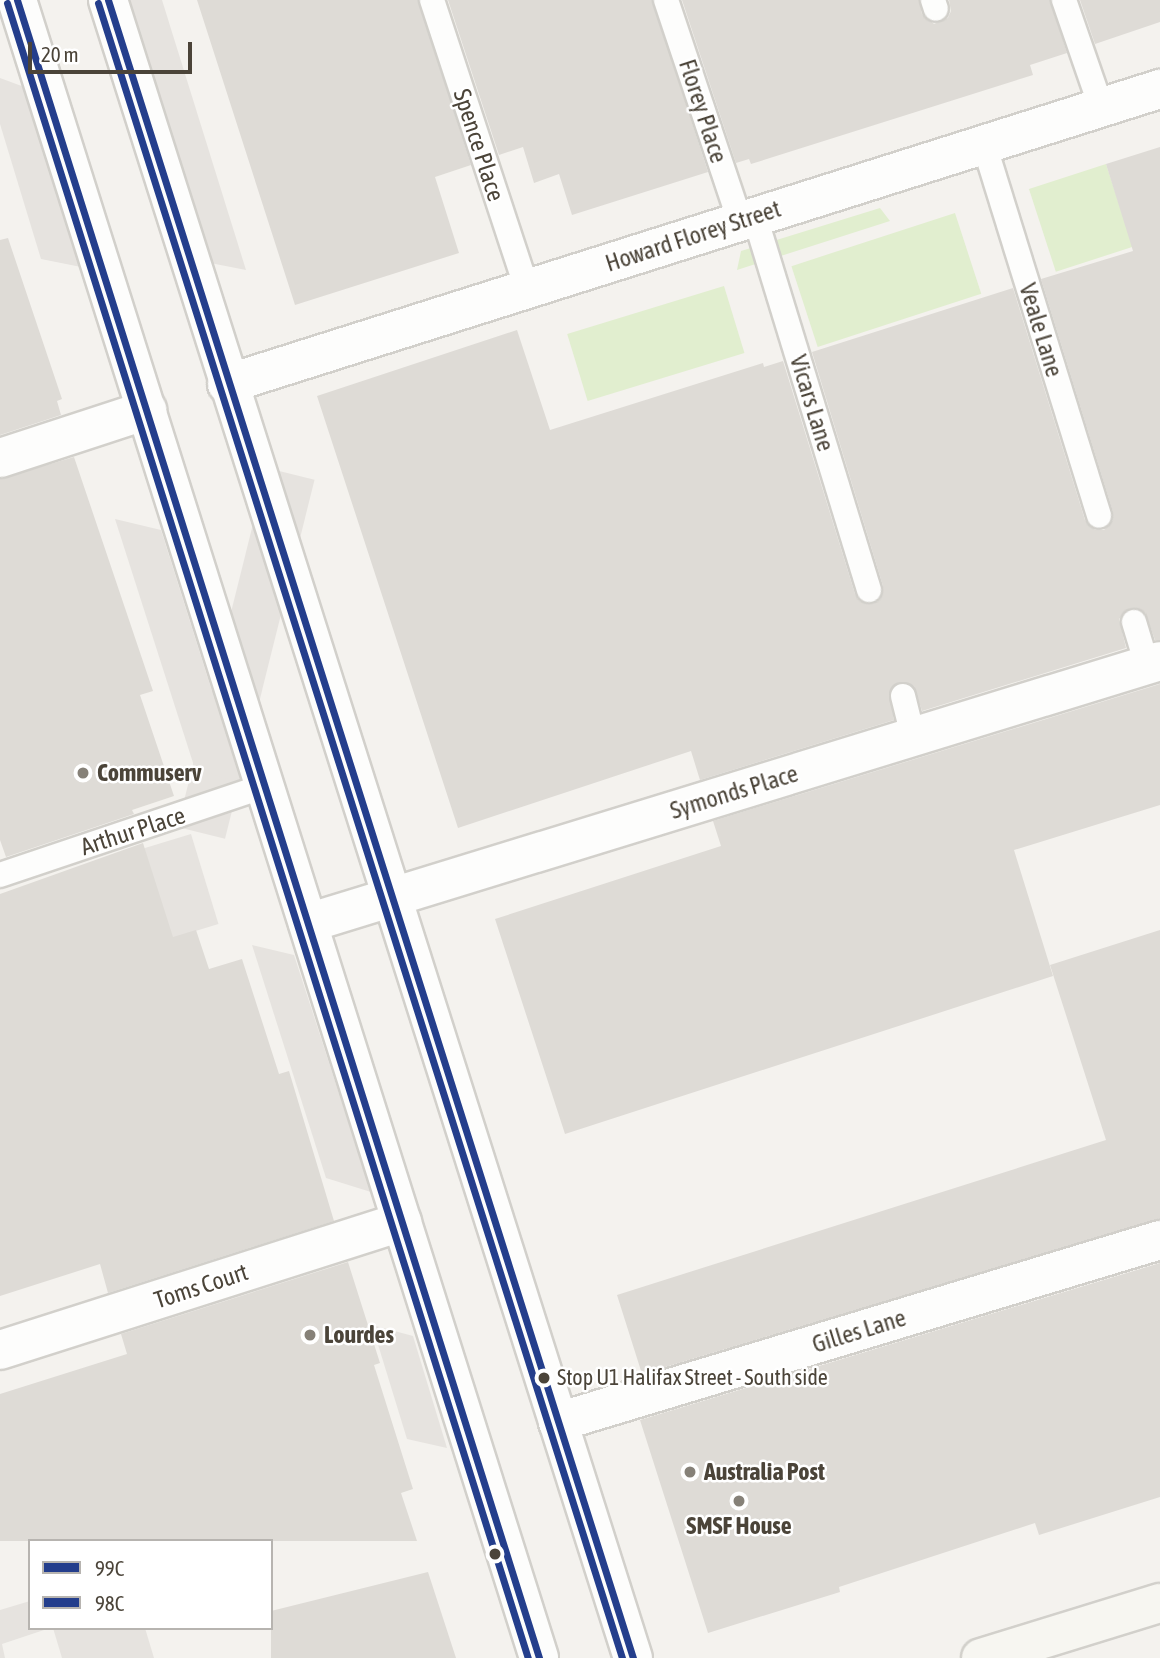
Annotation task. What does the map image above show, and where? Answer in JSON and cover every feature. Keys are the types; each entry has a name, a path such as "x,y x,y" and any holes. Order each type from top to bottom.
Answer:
{"main road":[{"path":"981,1658 1160,1603"}],"street":[{"path":"17,0 539,1658"},
{"path":"108,0 227,384 633,1658"},
{"name":"Howard Florey Street","path":"227,384 1160,89"},
{"path":"0,458 146,410"},
{"name":"Symonds Place","path":"308,923 1154,663"},
{"name":"Toms Court","path":"0,1350 402,1222"},
{"name":"Gilles Lane","path":"558,1422 1160,1240"}],"lane":[{"name":"Spence Place","path":"432,0 527,289"},
{"name":"Florey Place","path":"666,0 747,219"},
{"path":"1064,0 1101,107"},
{"name":"Veale Lane","path":"984,144 1099,516"},
{"name":"Vicars Lane","path":"747,219 869,590"},
{"path":"1134,622 1154,663"},
{"path":"903,695 914,736"},
{"name":"Arthur Place","path":"0,875 265,786"}],"green space":[{"path":"1106,164 1133,247 1056,272 1029,189"},
{"path":"880,208 890,221 737,270 741,251"},
{"path":"955,213 981,294 818,347 791,266"},
{"path":"724,286 744,353 588,401 567,334"}],"shaded area":[{"path":"120,0 162,0 246,270 200,261"},
{"path":"0,78 27,88 81,267 41,259 0,124"},
{"path":"267,468 315,480 225,839 177,827"},
{"path":"115,519 161,530 241,783 195,769"},
{"path":"191,834 218,924 172,938 144,848"},
{"path":"252,945 294,955 371,1192 326,1178"},
{"path":"372,1325 413,1336 447,1448 407,1439"},
{"path":"28,1602 28,1630 44,1630 2,1644 5,1658 0,1658 0,1610"},
{"path":"54,1630 146,1630 154,1658 62,1658"}],"building":[{"path":"197,0 418,0 471,165 435,177 459,253 295,305"},
{"path":"448,0 652,0 708,172 572,215 559,174 534,183 523,147 499,155"},
{"path":"682,0 919,0 922,14 934,24 948,18 951,11 949,0 1050,0 1067,53 1030,65 1033,75 751,164 749,159 736,163"},
{"path":"1080,0 1160,0 1160,22 1095,44"},
{"path":"1160,147 1160,640 1155,640 1145,612 1130,608 1119,619 1126,648 922,711 914,686 899,682 889,693 894,720 700,780 691,751 458,828 317,396 517,330 550,430 763,363 764,367 783,361 855,594 859,601 873,604 880,600 883,586 812,352 1013,288 1085,520 1095,530 1104,530 1113,520 1113,512 1041,279 1133,251 1106,164"},
{"path":"8,238 62,399 57,401 61,415 0,435 0,240"},
{"path":"74,457 153,691 140,695 174,796 132,810 134,814 6,857 0,840 0,479"},
{"path":"1160,684 1160,805 1014,850 1053,976 565,1134 495,919 721,846 713,821"},
{"path":"143,843 173,937 196,930 209,969 242,959 279,1074 289,1071 334,1221 108,1293 100,1264 0,1296 0,894"},
{"path":"1160,930 1160,1219 642,1374 617,1295 1106,1140 1050,965"},
{"path":"348,1262 380,1363 374,1365 413,1489 401,1493 417,1541 0,1541 0,1394 127,1354 121,1334"},
{"path":"1160,1263 1160,1497 1039,1535 1035,1523 839,1587 840,1592 708,1633 640,1420"},
{"path":"428,1572 456,1658 271,1658 273,1611"}],"transit line":[{"path":"17,0 539,1658"},
{"name":"99C","path":"108,0 633,1658"},
{"path":"7,3 528,1658"},
{"name":"98C","path":"98,3 622,1658"}],"place":[{"name":"Commuserv","path":"83,773"},
{"name":"Lourdes","path":"310,1335"},
{"name":"Stop U1 Halifax Street - South side","path":"544,1378"},
{"name":"Australia Post","path":"690,1472"},
{"name":"SMSF House","path":"739,1501"}]}
